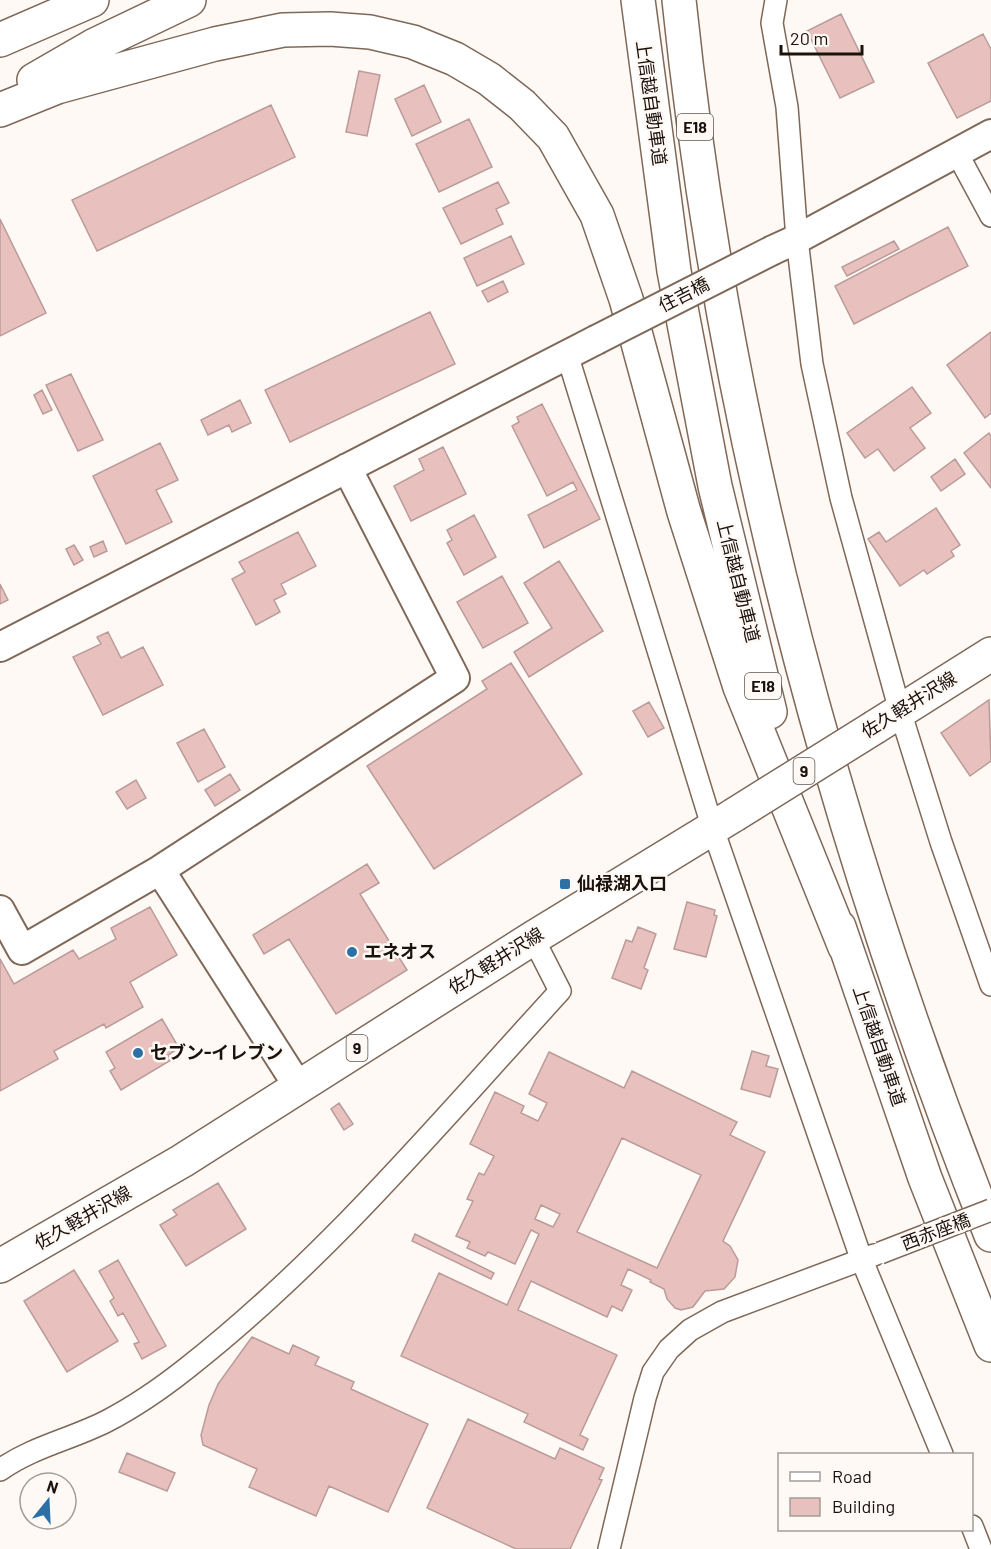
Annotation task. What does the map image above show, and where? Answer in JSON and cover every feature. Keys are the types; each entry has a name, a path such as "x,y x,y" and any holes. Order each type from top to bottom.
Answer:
{"main road":[{"path":"0,100 93,46 189,0"},
{"name":"上信越自動車道","path":"638,0 674,271 715,486 766,701 845,947 925,1178 991,1345"},
{"name":"E18","path":"679,0 713,254 756,481 808,692 882,931 961,1160 991,1234"},
{"path":"691,0 713,254"},
{"path":"0,40 80,3"},
{"path":"0,110 57,87 215,44 283,30 330,29 370,32 413,42 455,59 489,79 522,105 553,137 597,215 626,299 684,512 740,687 845,947"},
{"name":"佐久軽井沢線","path":"0,1266 182,1161 533,938 991,656"}],"street":[{"path":"776,0 772,23 786,107 785,244 888,719 941,842 991,985"},
{"name":"住吉橋","path":"0,647 785,244 991,134"},
{"path":"957,153 991,216"},
{"path":"567,354 723,822 871,1256 941,1453"},
{"path":"0,910 22,950 160,870 455,678 347,468"},
{"path":"160,870 298,1086"},
{"path":"0,1470 15,1460 108,1421 185,1370 257,1310 371,1197 560,991 533,938"},
{"name":"西赤座橋","path":"609,1549 653,1372 669,1349 690,1330 722,1312 991,1210"},
{"path":"973,1529 981,1549"}],"building":[{"path":"841,14 874,82 840,98 807,31"},
{"path":"983,34 991,49 991,101 957,118 928,63"},
{"path":"359,71 380,75 367,136 346,132"},
{"path":"424,85 441,122 412,136 395,99"},
{"path":"271,105 295,157 97,251 72,200"},
{"path":"469,119 492,167 439,192 416,144"},
{"path":"498,182 509,203 496,209 503,224 461,244 443,208"},
{"path":"0,219 46,313 0,336"},
{"path":"948,227 968,266 854,324 835,286"},
{"path":"511,236 524,264 477,286 464,258"},
{"path":"894,241 899,249 847,276 842,267"},
{"path":"503,281 508,292 488,302 482,291"},
{"path":"430,312 455,364 290,442 265,390"},
{"path":"991,332 991,413 985,418 947,365"},
{"path":"71,374 103,440 78,451 46,385"},
{"path":"912,387 931,413 910,428 925,448 894,471 878,449 865,458 847,433"},
{"path":"42,390 52,410 43,414 34,395"},
{"path":"240,400 251,423 232,432 229,425 208,435 201,420"},
{"path":"542,404 600,519 544,548 528,515 577,490 573,482 547,496 512,426 519,422 517,417"},
{"path":"989,433 991,436 991,488 964,453"},
{"path":"160,443 178,480 156,490 172,522 126,544 93,476"},
{"path":"443,447 466,494 411,521 394,486 424,470 419,459"},
{"path":"955,459 965,474 941,491 931,477"},
{"path":"936,508 960,545 951,551 954,556 927,574 924,570 900,586 868,539 879,532 886,542"},
{"path":"474,515 496,557 464,575 447,543 452,540 447,530"},
{"path":"298,532 316,566 281,584 286,594 274,600 280,612 256,625 232,579 245,572 239,562"},
{"path":"103,541 107,551 94,557 90,547"},
{"path":"74,545 83,560 74,565 66,549"},
{"path":"559,561 603,631 529,677 514,652 552,628 524,583"},
{"path":"502,576 528,623 483,648 457,602"},
{"path":"0,584 8,600 0,604"},
{"path":"108,632 121,658 143,647 163,685 103,715 73,657 101,644 97,637"},
{"path":"511,663 582,774 434,869 367,766 487,689 482,681"},
{"path":"989,700 991,761 970,776 941,733"},
{"path":"649,702 664,728 648,737 633,711"},
{"path":"204,729 225,767 198,782 177,743"},
{"path":"230,774 240,790 215,806 205,790"},
{"path":"136,780 146,798 127,809 116,792"},
{"path":"367,864 379,883 360,894 407,970 336,1014 289,939 264,954 253,935"},
{"path":"687,902 715,910 714,915 717,916 706,957 674,949"},
{"path":"150,907 177,955 130,982 143,1007 106,1028 104,1024 54,1051 58,1059 0,1091 0,959 14,984 73,950 79,959 116,939 111,928"},
{"path":"638,927 656,934 644,968 648,970 641,989 612,978 626,940 632,942"},
{"name":"セブン-イレブン","path":"162,1019 179,1048 168,1055 171,1060 121,1090 110,1071 115,1068 106,1052"},
{"path":"752,1051 769,1056 766,1066 778,1069 770,1097 741,1089"},
{"path":"549,1052 624,1088 632,1071 737,1122 730,1135 765,1152 723,1241 730,1246 738,1260 735,1277 724,1289 705,1291 693,1307 681,1310 675,1308 667,1299 664,1289 628,1269 621,1285 632,1290 622,1311 612,1306 607,1317 531,1281 518,1310 617,1355 580,1435 588,1439 583,1450 524,1422 528,1414 401,1356 439,1273 507,1305 539,1234 531,1230 515,1264 488,1252 485,1256 467,1248 470,1242 456,1236 473,1201 467,1199 479,1173 484,1175 494,1156 470,1144 495,1092 524,1106 521,1113 538,1121 547,1103 529,1094","holes":["622,1138 701,1175 657,1268 577,1232","541,1205 560,1214 553,1227 535,1219"]},
{"path":"339,1103 353,1124 344,1130 331,1109"},
{"path":"218,1183 246,1229 186,1266 160,1225 177,1215 173,1210"},
{"path":"415,1234 494,1273 491,1279 412,1241"},
{"path":"118,1260 166,1346 142,1359 134,1344 139,1342 123,1313 118,1316 110,1301 114,1298 99,1271"},
{"path":"74,1270 118,1341 67,1372 24,1301"},
{"path":"252,1337 289,1354 293,1345 319,1357 315,1365 354,1382 351,1389 428,1424 388,1512 329,1486 316,1516 249,1487 257,1469 203,1445 201,1435 209,1405 218,1384"},
{"path":"468,1419 555,1459 560,1448 604,1468 599,1479 602,1480 570,1549 516,1549 427,1508"},
{"path":"127,1453 175,1473 167,1491 119,1472"}],"place":[{"name":"仙禄湖入口","path":"565,884"},
{"name":"エネオス","path":"352,952"},
{"name":"セブン-イレブン","path":"138,1053"}]}
